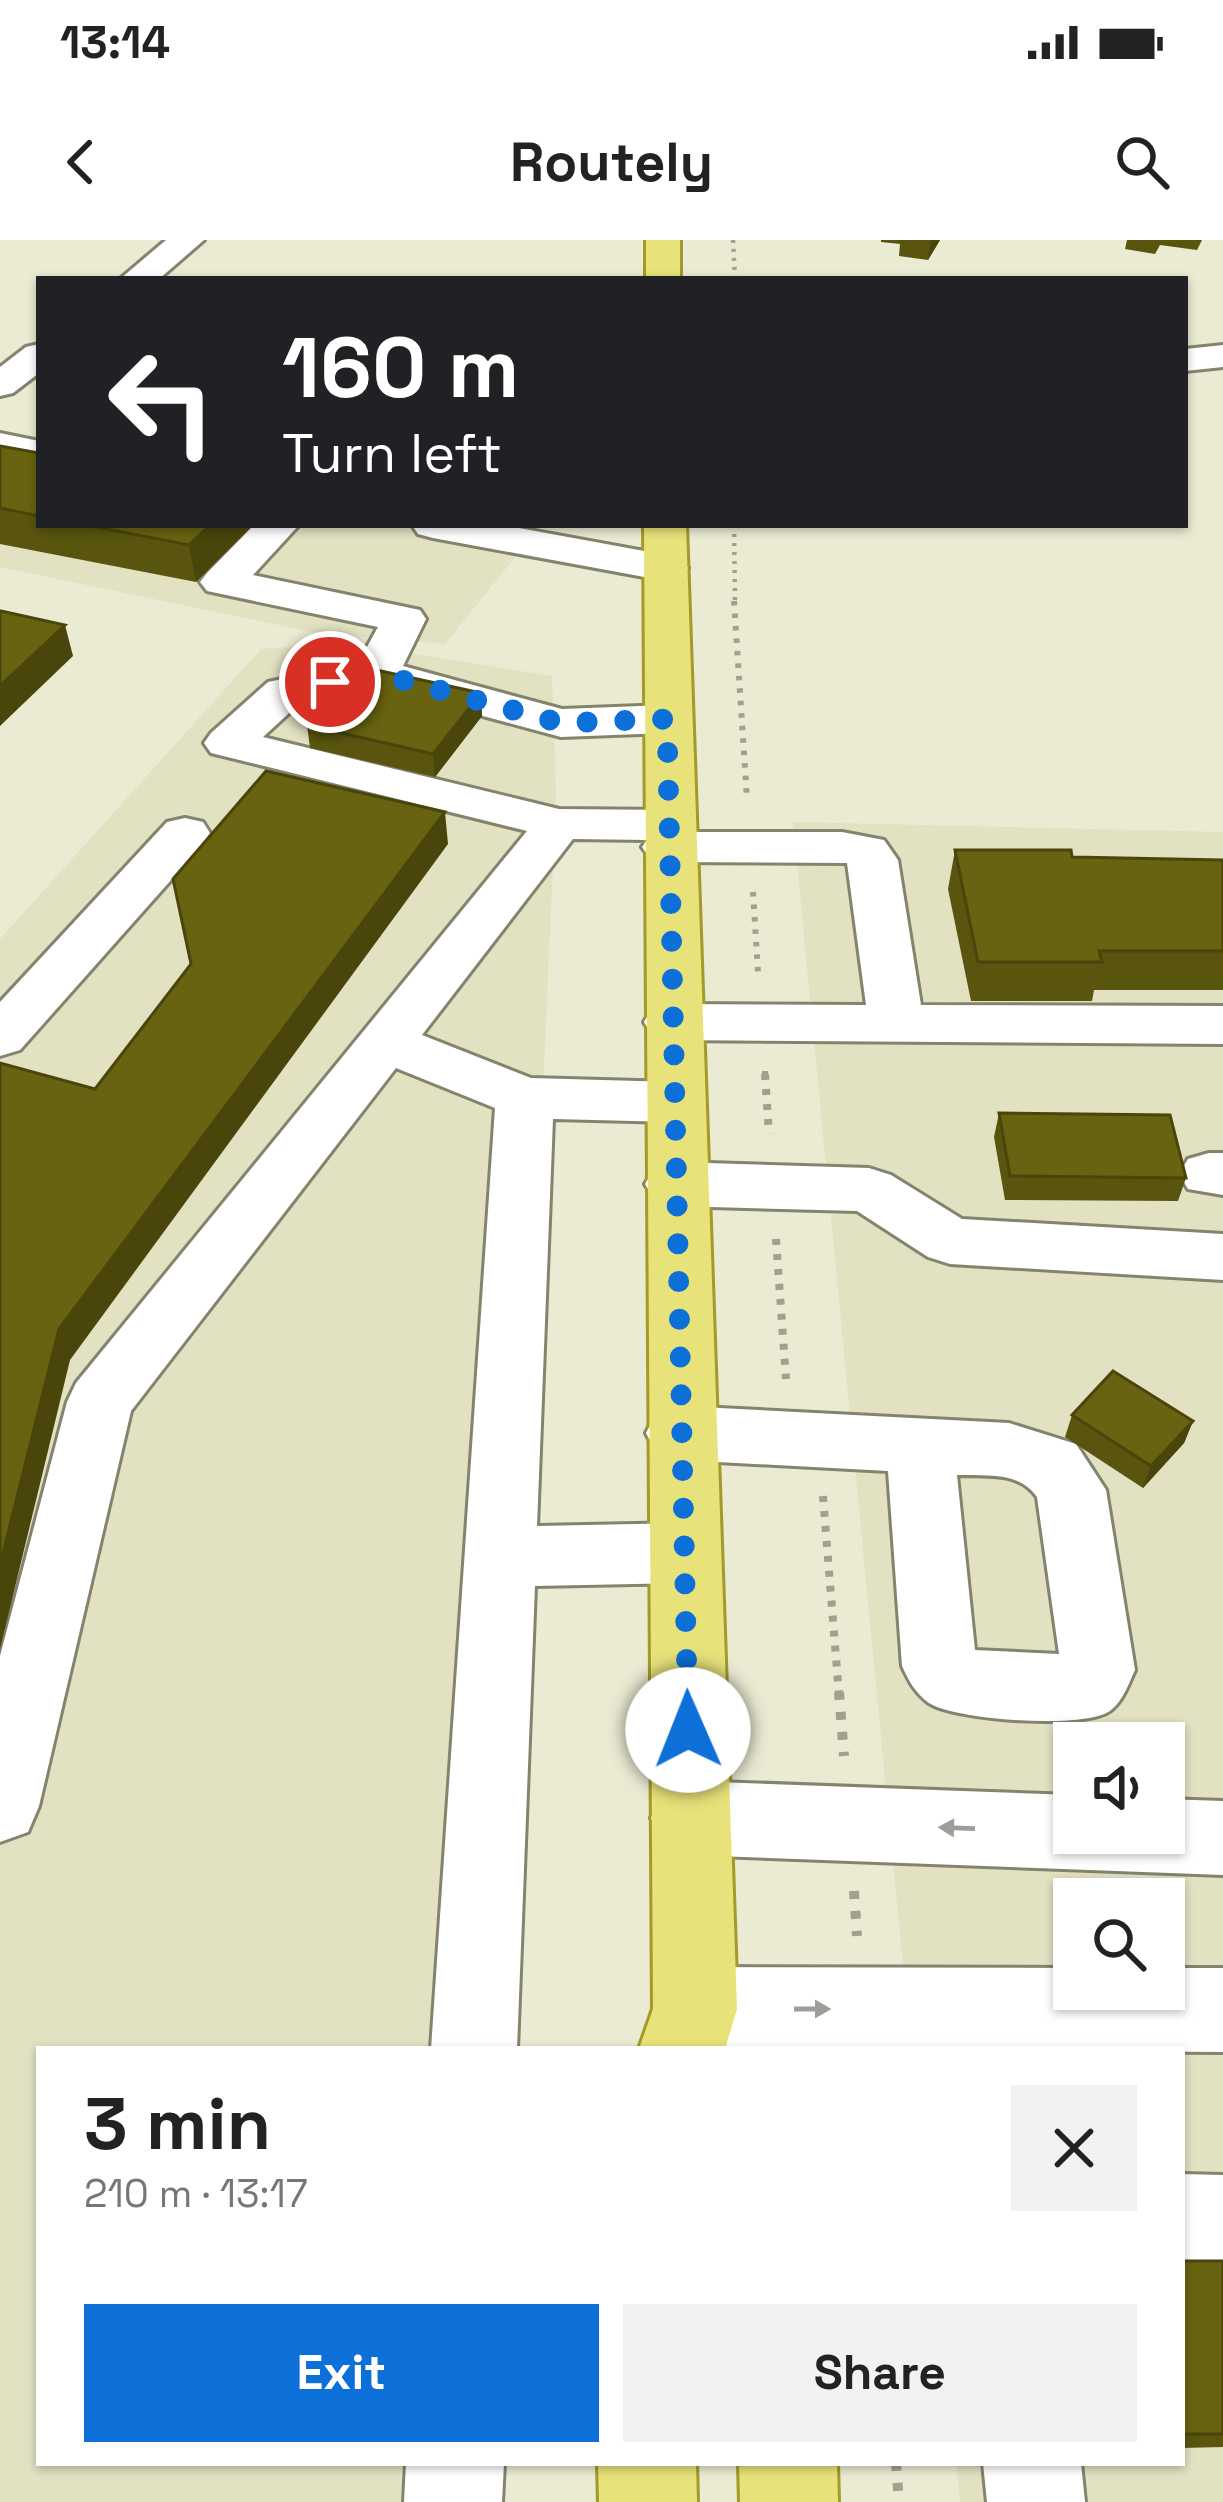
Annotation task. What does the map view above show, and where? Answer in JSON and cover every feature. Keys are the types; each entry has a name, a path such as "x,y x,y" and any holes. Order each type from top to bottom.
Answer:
{"main road":[{"path":"663,240 663,276"},
{"path":"666,547 680,1433 701,2036"},
{"path":"647,2466 648,2502"},
{"path":"788,2466 789,2502"}],"lane":[{"path":"141,276 187,240"},
{"path":"1188,360 1223,356"},
{"path":"0,385 36,357"},
{"path":"0,445 36,451"},
{"path":"275,528 222,582 404,619"},
{"path":"376,673 445,552 666,547"},
{"path":"667,719 561,723 376,673 284,692 228,743 559,824 751,847 866,851 872,860 896,1023"},
{"path":"0,1807 100,1402 559,824"},
{"path":"0,1037 185,832"},
{"path":"672,1022 1223,1025"},
{"path":"386,1042 525,1098 674,1102"},
{"path":"474,2046 525,1098"},
{"path":"675,1184 869,1190 950,1241 1223,1257"},
{"path":"680,1433 920,1445"},
{"path":"497,1557 684,1553"},
{"path":"690,1818 1053,1831"},
{"path":"1185,1837 1223,1838"},
{"path":"701,2036 862,2009 1223,2009"},
{"path":"1185,2219 1223,2220"},
{"path":"453,2502 455,2466"},
{"path":"1032,2466 1036,2502"}],"path":[{"path":"733,240 735,276"},
{"path":"734,528 731,546 784,1374 822,1478 862,2009"},
{"path":"896,2466 899,2502"}],"shaded area":[{"path":"0,433 36,439 36,528 537,530 445,644 313,632 0,567"},
{"path":"347,643 552,676 556,793 501,2046 36,2046 36,2466 482,2466 481,2502 0,2502 0,939 261,649"},
{"path":"793,822 1223,832 1223,2502 960,2502 956,2466 1185,2466 1185,2046 911,2046"}],"building":[{"path":"0,446 36,452 36,515 0,508"},
{"path":"101,528 207,528 189,545"},
{"path":"0,612 65,625 0,686"},
{"path":"358,666 481,693 433,754 307,725"},
{"path":"266,771 445,812 59,1329 0,1565 0,1063 95,1089 191,964 173,879"},
{"path":"955,850 1071,850 1072,857 1223,860 1223,951 1099,951 1102,962 978,962"},
{"path":"999,1113 1170,1115 1186,1178 1010,1176"},
{"path":"1113,1371 1193,1421 1151,1466 1072,1415"},
{"path":"1185,2261 1223,2261 1223,2434 1185,2434"}],"route":[{"path":"330,682 376,673 561,723 667,719 688,1730"}]}
